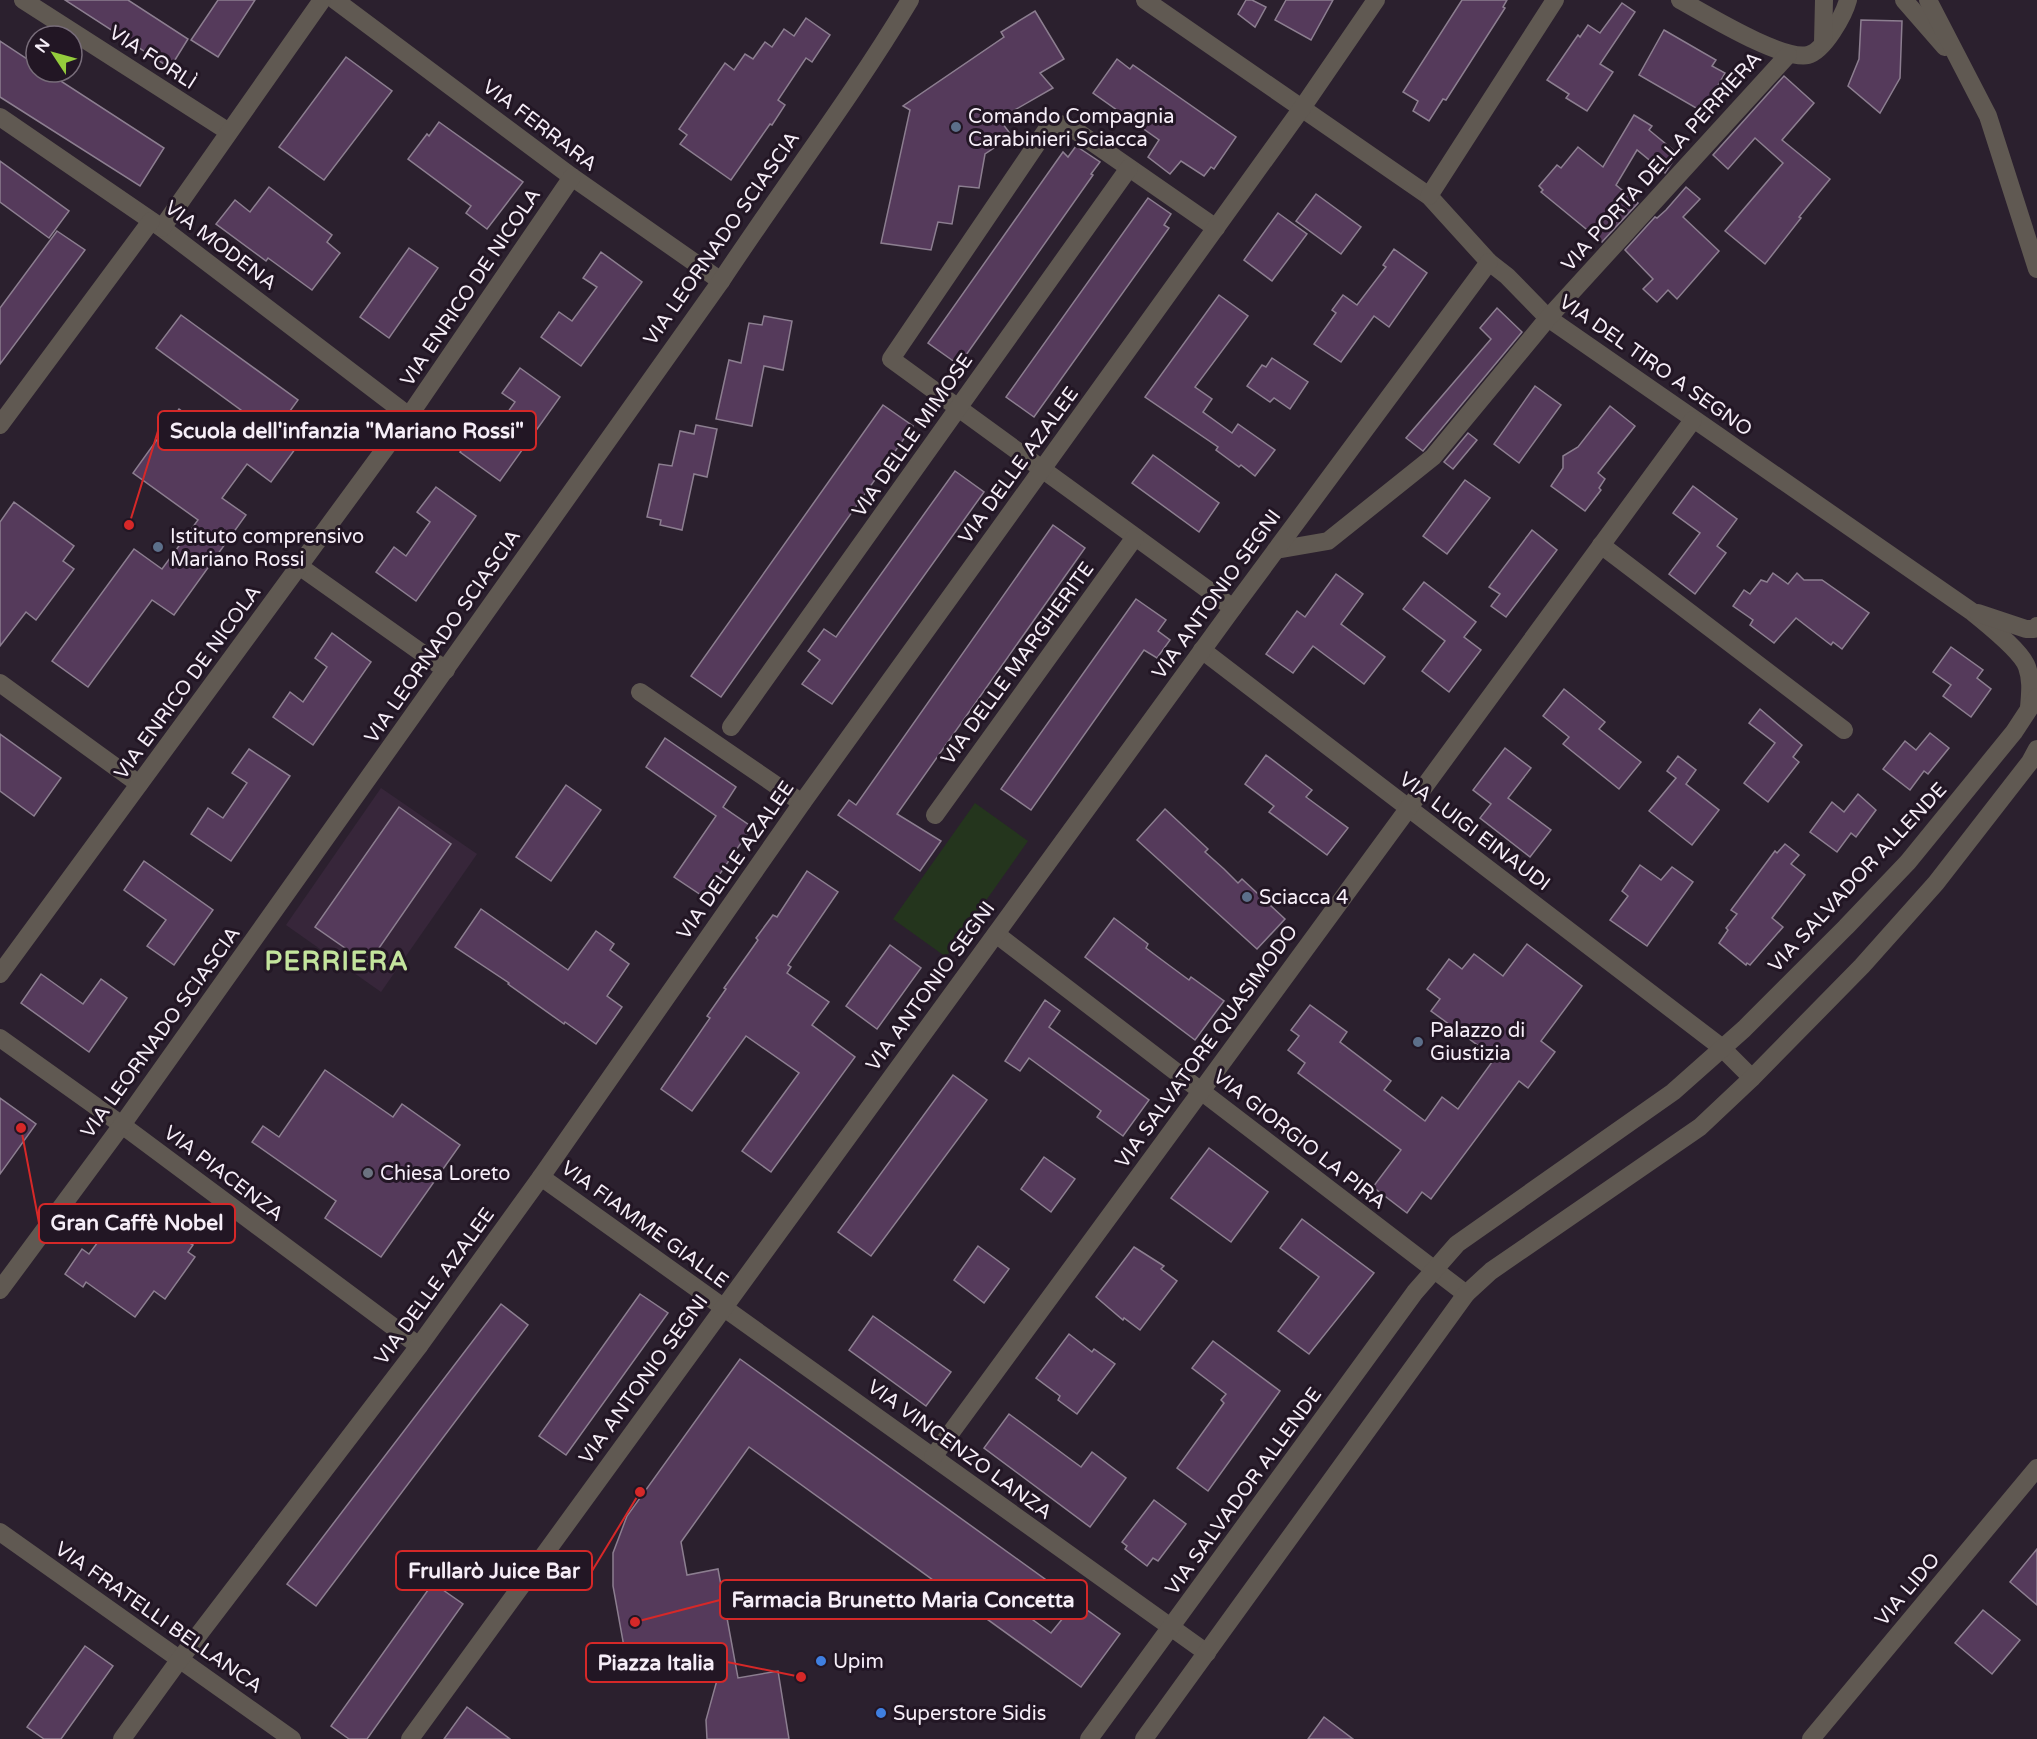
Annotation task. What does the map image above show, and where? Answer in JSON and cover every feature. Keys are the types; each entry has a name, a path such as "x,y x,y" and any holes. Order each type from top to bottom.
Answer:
{"street":[{"name":"VIA FORLÌ","path":"23,0 229,132"},
{"path":"0,425 229,132 322,0"},
{"name":"VIA FERRARA","path":"334,0 572,177 721,281"},
{"name":"VIA LEORNADO SCIASCIA","path":"0,1290 122,1125 721,281 883,45 910,0"},
{"name":"VIA DEL TIRO A SEGNO","path":"1145,0 1429,196 1489,262 1507,276 1548,318 1971,611 2007,641 2027,665 2033,704"},
{"name":"VIA DELLE AZALEE","path":"122,1739 180,1659 419,1346 541,1177 802,802 1043,470 1302,108 1376,0"},
{"path":"1429,196 1555,0"},
{"path":"1680,0 1788,54 1808,55 1823,46 1852,2"},
{"path":"1823,46 1824,0"},
{"path":"1928,0 1988,116 2037,269"},
{"path":"1902,2 1966,71"},
{"name":"VIA PORTA DELLA PERRIERA","path":"1276,550 1328,541 1433,457 1548,318 1788,54"},
{"name":"VIA MODENA","path":"0,117 157,224 409,416"},
{"path":"1216,228 1069,126 1060,123 1047,129 891,359 1233,608"},
{"name":"VIA DELLE MIMOSE","path":"731,727 1129,168"},
{"name":"VIA ENRICO DE NICOLA","path":"0,974 409,416 572,177"},
{"name":"VIA ANTONIO SEGNI","path":"410,1739 1202,650 1489,262"},
{"name":"VIA SALVATORE QUASIMODO","path":"933,1457 1693,420"},
{"name":"VIA DELLE MARGHERITE","path":"935,815 1135,537"},
{"path":"1601,545 1844,730"},
{"path":"299,566 446,670"},
{"path":"1971,611 2026,629 2034,629 2037,626"},
{"name":"VIA LUIGI EINAUDI","path":"1202,650 1721,1047"},
{"path":"0,683 140,784"},
{"path":"640,692 802,802"},
{"name":"VIA SALVADOR ALLENDE","path":"1089,1739 1408,1302 1457,1244 1673,1092 1721,1047 1744,1029 1908,861 2014,732 2033,704"},
{"path":"1144,1739 1466,1294 1491,1271 1700,1127 1752,1078 1862,966 1936,883 2030,762 2037,749"},
{"name":"VIA GIORGIO LA PIRA","path":"996,934 1434,1270"},
{"name":"VIA PIACENZA","path":"0,1038 122,1125 419,1346"},
{"path":"1721,1047 1752,1078"},
{"name":"VIA FIAMME GIALLE","path":"541,1177 723,1307"},
{"path":"1434,1270 1466,1294"},
{"name":"VIA VINCENZO LANZA","path":"723,1307 1207,1653"},
{"name":"VIA LIDO","path":"1811,1739 2037,1468"},
{"name":"VIA FRATELLI BELLANCA","path":"0,1532 292,1739"}],"shaded area":[{"path":"381,788 477,854 381,992 286,925"}],"green space":[{"path":"975,803 1028,841 946,957 893,919"}],"building":[{"path":"65,0 128,0 188,39 170,68"},
{"path":"218,0 255,0 218,57 191,40"},
{"path":"1246,0 1252,0 1266,7 1255,27 1238,14"},
{"path":"1286,0 1333,0 1311,40 1275,20"},
{"path":"1462,0 1507,0 1503,7 1505,8 1446,100 1443,99 1429,121 1413,111 1418,101 1403,92"},
{"path":"1622,3 1635,12 1600,64 1613,72 1587,111 1566,98 1569,94 1547,80 1578,35 1580,37 1588,25 1600,33"},
{"name":"Comando Compagnia Carabinieri Sciacca","path":"1035,11 1064,59 1040,73 1053,88 999,119 1012,136 985,154 979,188 959,186 952,224 938,222 931,250 881,243 910,110 903,106 1004,37 1001,32"},
{"path":"806,18 830,35 812,62 806,58 778,100 785,105 731,180 680,144 687,135 679,129 725,63 734,70 745,54 753,59 765,42 772,47 784,29 794,36"},
{"path":"1861,20 1902,21 1900,78 1880,113 1848,86 1859,59"},
{"path":"1664,30 1716,60 1712,66 1725,73 1703,112 1639,75"},
{"path":"0,41 24,57 24,84 65,84 164,148 140,186 0,97"},
{"path":"346,57 392,91 324,180 279,147"},
{"path":"1117,59 1130,69 1133,65 1236,137 1214,169 1211,167 1204,176 1181,161 1170,174 1148,157 1159,140 1093,93"},
{"path":"1784,76 1814,103 1782,140 1830,179 1765,264 1725,231 1783,163 1755,138 1728,169 1713,155"},
{"path":"1634,115 1652,126 1649,130 1678,154 1665,173 1637,150 1616,185 1638,203 1602,242 1541,192 1543,190 1539,186 1557,165 1561,168 1578,147 1603,167"},
{"path":"439,122 523,182 487,229 466,213 471,206 408,159"},
{"path":"1076,146 1100,162 959,365 928,343 1063,152 1068,157"},
{"path":"0,161 69,211 49,238 0,202"},
{"path":"269,187 332,235 327,242 340,253 312,290 268,258 266,261 216,224 235,200 250,212"},
{"path":"1686,187 1700,199 1683,217 1719,251 1677,299 1668,290 1657,302 1643,289 1653,279 1625,250"},
{"path":"1316,194 1361,227 1341,254 1296,221"},
{"path":"1148,198 1171,214 1164,225 1169,228 1034,417 1006,397"},
{"path":"1278,213 1307,234 1272,281 1244,260"},
{"path":"57,231 85,250 0,364 0,308"},
{"path":"409,248 438,268 389,338 360,317"},
{"path":"1394,249 1427,273 1389,327 1374,316 1341,362 1314,344 1336,313 1332,310 1343,295 1357,305 1386,267 1383,265"},
{"path":"601,252 642,282 581,366 541,337 559,312 572,321 597,287 583,278"},
{"path":"1219,295 1248,316 1195,387 1212,399 1203,412 1232,433 1238,424 1275,450 1255,476 1241,465 1239,467 1216,450 1218,447 1145,397"},
{"path":"1497,308 1522,332 1423,451 1406,438 1491,339 1480,328"},
{"path":"181,315 298,400 279,426 301,441 271,482 247,464 222,498 246,515 174,615 152,600 88,687 52,661 134,549 162,569 198,520 133,473 179,409 228,445 249,416 156,348"},
{"path":"764,316 792,321 783,370 764,366 752,426 716,419 729,360 741,363 749,323 762,325"},
{"path":"1272,358 1308,382 1290,409 1274,398 1270,402 1247,386 1262,365 1266,367"},
{"path":"520,368 560,397 500,481 460,452 477,428 490,437 515,402 502,393"},
{"path":"1535,386 1561,405 1519,463 1494,444"},
{"path":"883,405 913,426 721,697 691,676"},
{"path":"1610,406 1635,426 1598,473 1605,479 1599,488 1601,490 1585,511 1551,486 1563,468 1563,456 1578,447"},
{"path":"696,425 717,429 707,477 694,474 682,530 660,525 661,520 647,517 659,464 672,466 680,431 694,434"},
{"path":"1468,433 1477,440 1453,469 1444,462"},
{"path":"1153,455 1219,503 1199,532 1132,483"},
{"path":"955,471 984,492 832,704 802,684 820,660 808,651 824,629 836,637"},
{"path":"1465,480 1490,498 1447,554 1423,536"},
{"path":"1693,486 1737,519 1717,546 1726,553 1695,594 1669,574 1700,533 1673,513"},
{"path":"436,487 476,516 416,601 376,572 394,547 406,556 430,522 417,512"},
{"path":"14,502 74,546 63,561 74,569 36,620 26,612 0,646 0,522"},
{"path":"1053,525 1085,548 897,814 941,841 920,871 838,815 849,800 856,805"},
{"path":"1532,530 1557,550 1506,617 1491,606 1500,594 1489,587"},
{"path":"1773,573 1788,584 1797,573 1804,580 1822,580 1869,613 1842,649 1833,642 1831,645 1796,618 1774,643 1750,625 1753,620 1733,606 1744,590 1750,594 1761,580 1767,582"},
{"path":"1336,574 1363,594 1341,624 1385,657 1364,684 1313,646 1293,673 1266,654 1297,611 1305,617"},
{"path":"1424,582 1476,622 1464,637 1481,650 1449,692 1422,671 1445,641 1403,609"},
{"path":"1136,599 1166,620 1158,631 1170,640 1157,658 1144,650 1031,810 1001,789"},
{"path":"332,633 371,662 313,745 273,717 290,692 303,702 327,667 315,658"},
{"path":"1951,647 1983,670 1977,678 1991,689 1971,717 1943,696 1951,685 1933,672"},
{"path":"1564,689 1605,722 1599,729 1641,762 1619,789 1563,744 1569,737 1543,716"},
{"path":"1760,709 1802,745 1793,757 1799,762 1768,802 1744,783 1775,743 1749,723"},
{"path":"1930,733 1949,748 1928,774 1924,771 1910,790 1883,769 1905,741 1916,750"},
{"path":"0,734 61,778 34,816 0,791"},
{"path":"665,738 736,787 723,807 752,827 704,897 674,877 716,816 646,767"},
{"path":"1505,748 1531,768 1508,798 1551,830 1530,857 1480,818 1491,804 1473,790"},
{"path":"249,749 290,776 231,861 191,834 208,808 223,818 247,783 232,773"},
{"path":"1266,755 1312,790 1306,797 1348,828 1327,855 1269,812 1274,806 1245,784"},
{"path":"1678,756 1696,770 1686,784 1719,810 1692,845 1649,811 1676,778 1667,771"},
{"path":"566,785 601,810 551,881 516,857"},
{"path":"1858,794 1876,810 1856,837 1851,833 1837,852 1810,832 1832,802 1844,812"},
{"path":"399,807 451,844 368,964 315,927"},
{"path":"1165,809 1208,849 1205,852 1238,883 1242,879 1285,919 1257,949 1137,840"},
{"path":"1785,844 1799,855 1791,864 1805,875 1772,918 1783,927 1750,965 1747,963 1746,965 1719,943 1728,930 1726,928 1737,914 1731,910 1775,851 1777,853"},
{"path":"144,861 213,910 174,965 147,946 166,920 124,890"},
{"path":"1640,865 1661,880 1672,867 1693,882 1647,946 1610,920 1628,896 1622,891"},
{"path":"807,871 838,892 788,965 791,967 787,973 829,1002 812,1025 855,1057 771,1172 742,1151 799,1073 746,1036 692,1111 661,1089 710,1018 707,1016 758,940 756,938 773,915 777,917"},
{"path":"481,909 568,970 596,931 614,944 610,950 629,964 607,996 622,1007 596,1044 455,947"},
{"path":"1114,918 1148,944 1146,948 1189,980 1191,977 1224,1001 1195,1040 1085,957"},
{"path":"1527,944 1582,986 1541,1041 1555,1052 1528,1088 1519,1081 1431,1199 1422,1192 1407,1213 1373,1187 1401,1150 1298,1073 1305,1063 1288,1050 1299,1036 1291,1030 1310,1005 1347,1032 1340,1042 1391,1081 1384,1090 1425,1121 1442,1097 1458,1109 1495,1058 1431,1011 1440,999 1427,989 1449,959 1462,969 1474,954 1503,976"},
{"path":"890,945 921,968 877,1029 846,1006"},
{"path":"41,974 83,1004 101,979 127,998 89,1052 21,1003"},
{"path":"1045,1000 1060,1011 1049,1027 1149,1100 1123,1136 1097,1117 1101,1111 1029,1058 1020,1071 1005,1061"},
{"name":"Chiesa Loreto","path":"325,1070 393,1117 402,1104 460,1145 381,1257 325,1218 336,1201 252,1142 263,1126 279,1137"},
{"path":"953,1075 987,1100 871,1256 838,1232"},
{"path":"0,1098 36,1124 0,1174"},
{"path":"1209,1148 1268,1192 1231,1242 1171,1198"},
{"path":"1044,1157 1075,1179 1051,1212 1021,1189"},
{"path":"140,1204 184,1236 182,1238 193,1245 188,1252 195,1257 165,1299 154,1291 135,1317 86,1282 83,1287 65,1274 82,1249 89,1254 121,1211 130,1217"},
{"path":"1302,1219 1374,1273 1309,1354 1278,1331 1319,1277 1280,1248"},
{"path":"978,1246 1009,1269 984,1303 954,1280"},
{"path":"1134,1247 1164,1266 1161,1269 1177,1281 1140,1330 1124,1318 1123,1320 1096,1297"},
{"path":"640,1294 668,1313 566,1455 539,1436"},
{"path":"501,1304 528,1325 316,1606 287,1584"},
{"path":"873,1316 951,1372 926,1406 849,1350"},
{"path":"1069,1334 1092,1352 1094,1349 1115,1364 1077,1414 1058,1400 1060,1396 1036,1378"},
{"path":"1213,1341 1280,1391 1208,1491 1177,1468 1224,1403 1221,1400 1226,1394 1192,1368"},
{"path":"740,1359 1049,1582 1025,1614 1051,1633 1076,1602 1120,1634 1081,1687 749,1447 681,1542 687,1575 718,1569 738,1678 778,1671 789,1739 707,1739 706,1720 725,1651 628,1669 613,1586 613,1553 627,1516"},
{"path":"1009,1414 1081,1467 1092,1452 1126,1478 1090,1527 984,1448"},
{"path":"1154,1500 1186,1524 1158,1561 1153,1558 1147,1566 1125,1549 1127,1546 1122,1542"},
{"path":"2037,1549 2037,1605 2010,1582"},
{"path":"433,1583 463,1604 367,1739 349,1739 331,1726"},
{"path":"1983,1610 2020,1640 1992,1674 1955,1643"},
{"path":"85,1646 113,1666 61,1739 44,1739 27,1727"},
{"path":"467,1707 510,1739 444,1739"},
{"path":"1324,1717 1353,1739 1308,1739"}],"place":[{"name":"Comando Compagnia Carabinieri Sciacca","path":"956,127"},
{"name":"Scuola dell'infanzia \"Mariano Rossi\"","path":"129,525"},
{"name":"Istituto comprensivo Mariano Rossi","path":"158,547"},
{"name":"Sciacca 4","path":"1247,897"},
{"name":"Palazzo di Giustizia","path":"1418,1042"},
{"name":"Gran Caffè Nobel","path":"21,1128"},
{"name":"Chiesa Loreto","path":"368,1173"},
{"name":"Frullarò Juice Bar","path":"640,1492"},
{"name":"Farmacia Brunetto Maria Concetta","path":"635,1622"},
{"name":"Upim","path":"821,1661"},
{"name":"Piazza Italia","path":"801,1677"},
{"name":"Superstore Sidis","path":"881,1713"}],"district":[{"name":"PERRIERA","path":"337,961"}]}
